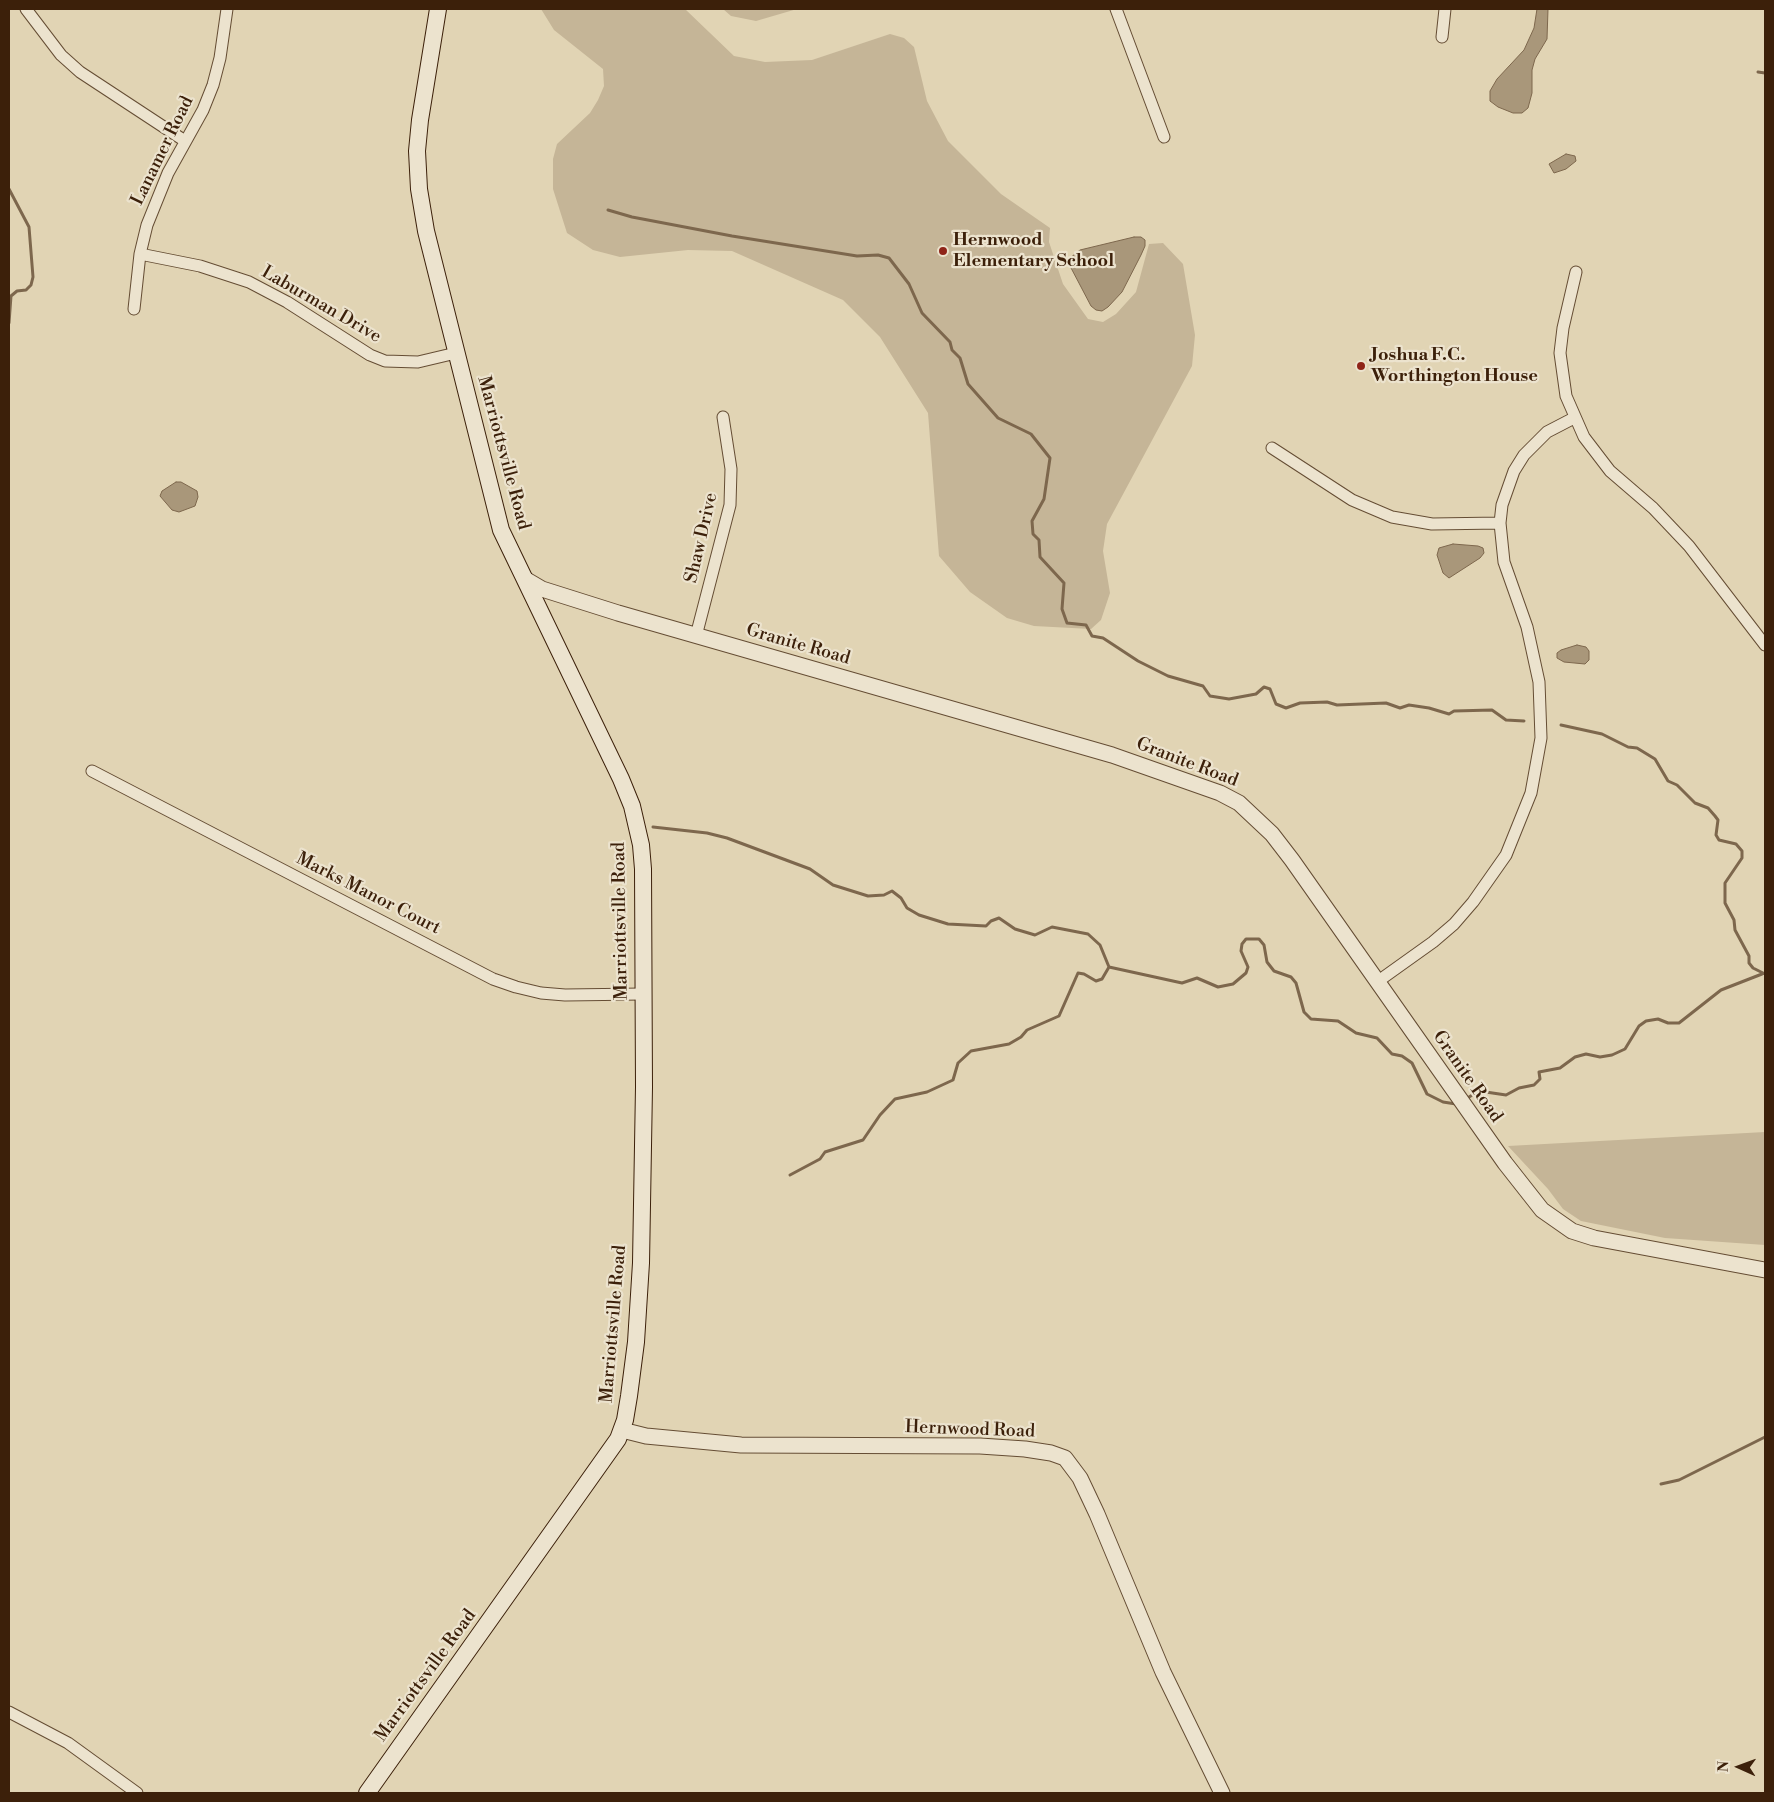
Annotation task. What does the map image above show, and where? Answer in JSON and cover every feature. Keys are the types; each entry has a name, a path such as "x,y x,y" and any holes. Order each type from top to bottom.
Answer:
{"main road":[{"name":"Marriottsville Road","path":"367,1793 580,1496 622,1430 627,1410 635,1349 641,1263 644,1119 643,869 635,819 621,779 506,543 497,516 424,223 418,177 420,120 438,9"}],"street":[{"path":"26,9 61,55 80,72 185,141"},
{"name":"Lanamer Road","path":"134,310 140,254 155,200 203,110 213,85 220,58 227,9"},
{"path":"1116,9 1164,137"},
{"path":"1442,37 1445,9"},
{"name":"Laburman Drive","path":"140,254 200,266 249,282 287,302 370,356 385,361 418,362 456,353"},
{"path":"1576,272 1563,328 1560,353 1562,376 1574,418 1596,455 1610,471 1672,526 1765,645"},
{"name":"Shaw Drive","path":"696,636 730,505 731,469 723,417"},
{"path":"1377,982 1433,942 1454,924 1473,902 1506,855 1531,794 1541,738 1540,682 1527,627 1507,575 1501,547 1500,523 1506,488 1524,455 1547,432 1574,418"},
{"path":"1272,448 1352,500 1392,517 1432,524 1500,523"},
{"name":"Granite Road","path":"525,579 552,592 696,636 1103,752 1220,793 1239,803 1272,834 1526,1192 1556,1221 1572,1231 1604,1240 1765,1270"},
{"name":"Marks Manor Court","path":"92,772 493,978 516,988 565,995 642,994"},
{"name":"Hernwood Road","path":"622,1430 646,1436 740,1445 978,1446 1025,1449 1051,1453 1064,1458 1076,1473 1092,1505 1163,1672 1222,1793"},
{"path":"9,1712 68,1743 137,1793"}],"shaded area":[{"path":"541,9 685,9 734,56 765,62 812,60 890,34 904,38 914,47 927,101 948,141 1001,194 1050,228 1049,242 1063,284 1088,319 1103,322 1116,314 1136,292 1149,244 1163,243 1183,264 1195,335 1192,366 1107,524 1103,551 1110,593 1101,620 1091,629 1034,626 1007,618 970,592 939,556 928,413 880,337 843,300 732,251 688,250 620,257 593,250 567,233 553,189 553,159 557,144 590,113 598,100 604,86 603,69 554,30"},
{"path":"723,9 797,9 756,21 731,16"},
{"path":"1537,9 1548,9 1547,39 1535,59 1532,70 1532,93 1528,108 1522,113 1513,113 1498,107 1490,101 1490,91 1497,79 1524,50 1534,28"},
{"path":"1566,154 1575,156 1576,161 1566,169 1554,173 1549,164"},
{"path":"1141,237 1145,240 1145,246 1122,292 1108,307 1102,311 1096,310 1091,306 1070,266 1070,258 1080,250"},
{"path":"176,482 181,482 197,491 198,497 195,506 179,512 172,510 160,496 162,491"},
{"path":"1453,544 1478,546 1483,548 1484,553 1480,558 1449,578 1443,573 1437,555 1439,548"},
{"path":"1577,645 1586,647 1589,651 1589,660 1585,664 1564,662 1557,658 1557,653 1561,650"},
{"path":"1765,1132 1765,1245 1665,1238 1581,1221 1563,1209 1548,1189 1508,1146"}],"waterway":[{"path":"1758,72 1765,73"},
{"path":"9,189 29,227 33,277 31,285 26,290 17,291 11,296 9,323"},
{"path":"608,210 632,217 732,236 857,256 878,255 889,258 909,284 922,313 950,342 952,350 960,358 968,384 998,418 1031,434 1050,458 1044,499 1032,521 1033,534 1039,540 1040,557 1064,583 1062,609 1067,623 1086,625 1092,636 1103,638 1138,661 1168,676 1203,686 1210,696 1229,699 1256,694 1264,687 1270,689 1276,704 1286,708 1300,703 1327,702 1337,705 1386,703 1400,708 1409,705 1449,714 1454,711 1492,710 1506,720 1524,721"},
{"path":"1561,725 1602,734 1628,747 1637,748 1655,759 1668,781 1677,785 1695,803 1708,808 1715,816 1718,820 1716,835 1719,840 1736,844 1742,851 1742,858 1725,883 1725,903 1734,920 1735,930 1749,956 1749,963 1753,968 1765,974"},
{"path":"653,827 707,833 727,838 810,869 833,885 868,896 884,895 892,891 901,898 907,908 919,915 948,924 986,926 991,921 999,918 1015,929 1035,935 1052,927 1088,934 1100,945 1109,967 1182,983 1197,978 1218,987 1233,984 1246,973 1248,967 1241,951 1242,944 1246,939 1259,939 1264,945 1267,962 1274,971 1291,977 1296,983 1304,1012 1311,1019 1338,1021 1356,1033 1377,1038 1392,1054 1402,1056 1412,1063 1427,1094 1443,1102 1456,1104"},
{"path":"790,1175 820,1159 825,1152 863,1140 880,1115 895,1099 927,1092 953,1080 958,1063 971,1051 1009,1044 1021,1037 1027,1030 1059,1016 1078,973 1084,974 1096,981 1102,979 1109,967"},
{"path":"1469,1097 1479,1091 1506,1095 1519,1088 1534,1085 1540,1079 1539,1072 1560,1068 1575,1057 1586,1054 1600,1057 1612,1055 1625,1049 1639,1026 1646,1021 1658,1019 1668,1023 1679,1023 1721,990 1762,974"},
{"path":"1661,1484 1679,1480 1765,1437"}],"place":[{"name":"Hernwood Elementary School","path":"943,251"},
{"name":"Joshua F.C. Worthington House","path":"1361,366"}]}
